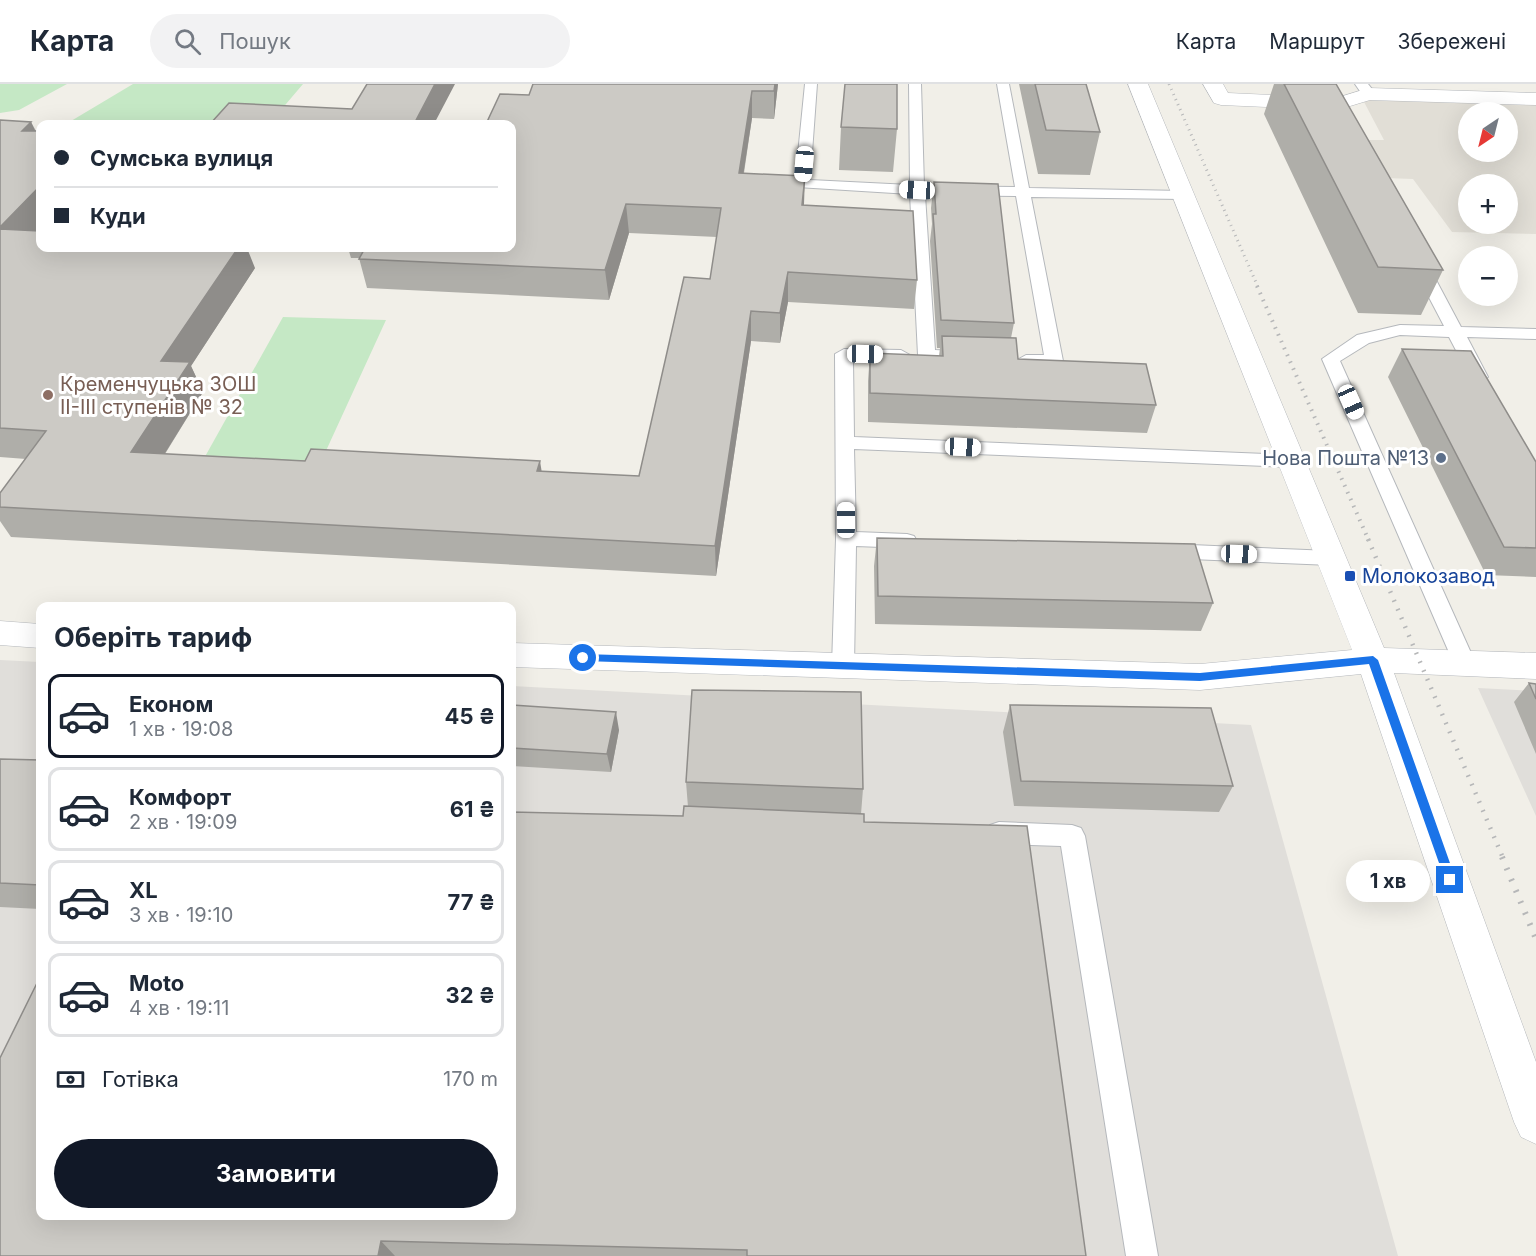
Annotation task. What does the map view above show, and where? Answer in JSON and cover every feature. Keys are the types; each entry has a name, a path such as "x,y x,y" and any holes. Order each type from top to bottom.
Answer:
{"street":[{"path":"1138,84 1373,660 1536,1122"},
{"path":"1213,84 1221,99 1339,109 1365,89 1536,99"},
{"path":"0,633 36,636"},
{"path":"516,656 1200,677 1373,660 1536,666"}],"lane":[{"path":"811,84 802,184 917,190 1183,195"},
{"path":"915,84 917,190 927,355"},
{"path":"1003,84 1054,361 1008,359"},
{"path":"1411,249 1489,393"},
{"path":"1465,664 1332,359 1363,339 1400,330 1536,334"},
{"path":"843,666 846,539 844,354 985,358"},
{"path":"845,443 1291,461"},
{"path":"846,539 929,542"},
{"path":"1154,551 1331,558"},
{"path":"976,832 1072,836 1142,1256"}],"shaded area":[{"path":"1363,100 1458,102 1458,162 1518,162 1518,104 1536,104 1536,234 1518,234 1518,174 1458,174 1458,232 1452,232 1413,179 1386,178 1360,140 1384,140"},
{"path":"0,660 36,662 36,1220 516,1220 516,686 1251,725 1398,1256 0,1256"},
{"path":"1478,688 1536,691 1536,816"}],"green space":[{"path":"0,84 67,84 19,110 0,113"},
{"path":"133,84 303,84 272,120 73,120"},
{"path":"283,317 386,320 319,466 202,462"}],"building":[{"path":"367,84 435,84 416,120 214,120 229,103 352,109"},
{"path":"533,84 775,84 774,91 752,91 739,173 805,176 802,205 913,211 917,280 788,272 780,313 751,311 715,546 0,507 0,493 46,431 0,428 0,229 36,231 36,252 235,252 161,361 190,362 131,452 305,461 311,449 540,461 537,471 639,476 684,277 710,279 721,208 626,204 605,270 359,259 363,252 516,252 516,120 488,120 500,94 529,95"},
{"path":"845,84 897,84 897,129 841,127"},
{"path":"1035,84 1086,84 1100,132 1046,130"},
{"path":"1284,84 1336,84 1443,270 1378,267"},
{"path":"0,120 31,122 22,131 36,131 36,190 0,227"},
{"path":"934,182 998,184 1014,323 941,320 933,214 936,214"},
{"path":"942,336 1016,338 1018,359 1146,364 1156,405 870,393 870,353 943,356"},
{"path":"1402,349 1471,351 1536,462 1536,548 1504,547"},
{"path":"877,538 1195,544 1213,603 878,596"},
{"path":"1529,683 1536,684 1536,699"},
{"path":"692,690 861,692 863,789 686,782"},
{"path":"516,705 616,712 607,754 516,748"},
{"path":"1010,705 1211,708 1233,786 1021,781"},
{"path":"0,759 36,760 36,885 0,883"},
{"path":"684,806 864,814 864,822 1027,826 1086,1256 747,1256 747,1250 381,1241 378,1256 0,1256 0,1058 36,985 36,1220 516,1220 516,812 683,816"}],"railway":[{"path":"1169,84 1258,287"},
{"path":"1257,286 1369,541"},
{"path":"1368,539 1503,858"},
{"path":"1502,857 1536,939"}],"place":[{"name":"Кременчуцька ЗОШ ІІ-ІІІ ступенів № 32","path":"48,395"},
{"name":"Нова Пошта №13","path":"1441,458"},
{"name":"Молокозавод","path":"1350,576"}],"route":[{"path":"583,658 1200,677 1373,660 1450,880"}]}
